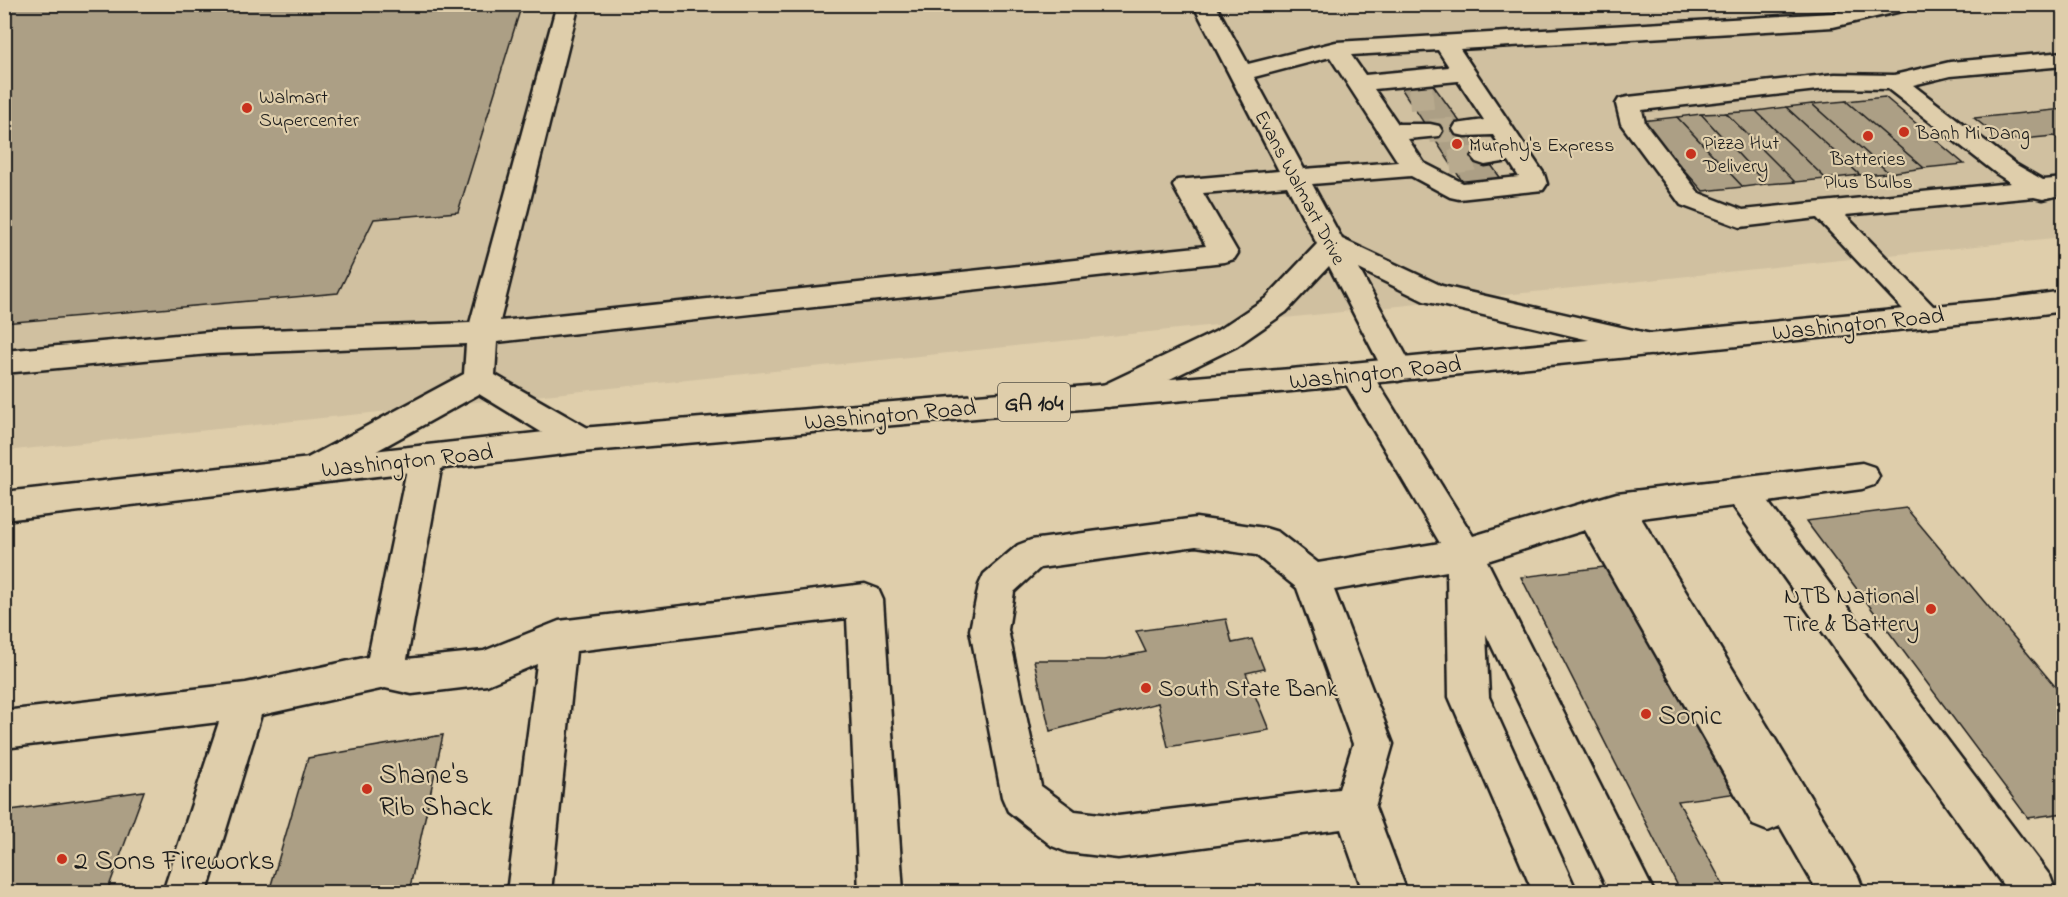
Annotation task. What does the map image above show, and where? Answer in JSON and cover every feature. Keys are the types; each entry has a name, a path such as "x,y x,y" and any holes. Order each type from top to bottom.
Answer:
{"main road":[{"path":"479,380 482,333 568,4"},
{"name":"Evans Walmart Drive","path":"1204,4 1398,370"},
{"path":"1241,73 1336,50 1833,20 1902,4"},
{"path":"1336,50 1415,168 1459,191 1534,184 1516,152 1445,43"},
{"path":"2051,187 1740,219 1715,209 1659,146 1633,124 1628,104 1835,81 1894,82 1950,69 2064,59"},
{"path":"1365,92 1464,73"},
{"path":"1921,76 1982,123 1984,135 1969,140"},
{"path":"1894,82 2006,169 2051,187 2064,208"},
{"path":"1365,92 1409,99"},
{"path":"1442,96 1479,94"},
{"path":"1465,129 1500,127"},
{"path":"1391,132 1430,131"},
{"path":"1485,157 1516,152"},
{"path":"4,362 208,343 482,333 1224,253 1186,186 1415,168 1450,162"},
{"path":"1824,209 1926,316"},
{"path":"1108,396 1226,339 1268,311 1332,245 1434,294 1653,344"},
{"name":"Washington Road","path":"4,506 581,440 1356,374 2064,301"},
{"path":"1356,374 1465,553 1632,892"},
{"path":"479,380 581,440"},
{"path":"314,470 479,380"},
{"path":"385,671 424,470 423,458"},
{"path":"1312,579 1465,553 1606,511 1862,476"},
{"path":"1742,492 2034,892"},
{"path":"1606,511 1816,892"},
{"path":"1606,511 1842,892"},
{"path":"1354,807 1118,837 1067,831 1023,797 990,630 997,585 1031,555 1196,532 1265,542 1312,579 1373,744 1354,807 1385,892"},
{"path":"1465,553 1469,697 1555,892"},
{"path":"4,730 246,700 385,671 412,677 487,668 560,637 865,600 881,892"},
{"path":"528,892 560,637"},
{"path":"185,892 246,700"}],"shaded area":[{"path":"4,5 2063,5 2063,237 5,451"}],"building":[{"name":"Walmart Supercenter","path":"4,4 522,4 458,212 374,219 338,293 4,323"},
{"name":"Murphy's Express","path":"1431,82 1502,180 1464,184 1399,85"},
{"name":"Banh Mi Dang","path":"1885,97 1964,164 1924,168 1846,101"},
{"name":"Batteries Plus Bulbs","path":"1846,101 1924,168 1889,173 1812,104"},
{"path":"1812,104 1889,173 1860,175 1786,107"},
{"path":"1786,107 1860,175 1826,179 1756,111"},
{"path":"2064,109 2064,143 2054,136 2003,141 1974,118"},
{"path":"1756,111 1826,179 1795,182 1726,113"},
{"path":"1726,113 1795,182 1766,184 1701,114"},
{"path":"1701,114 1766,184 1743,187 1677,117"},
{"name":"Pizza Hut Delivery","path":"1677,117 1743,187 1703,191 1640,121"},
{"name":"NTB National Tire & Battery","path":"1906,508 2064,697 2064,813 2028,818 1806,521"},
{"name":"Sonic","path":"1621,565 1746,792 1678,801 1727,892 1681,892 1521,577"},
{"name":"South State Bank","path":"1226,619 1232,643 1252,639 1264,669 1246,673 1269,730 1168,747 1158,703 1050,731 1034,660 1105,660 1146,652 1136,631"},
{"path":"443,735 409,892 269,892 308,758"},
{"name":"2 Sons Fireworks","path":"144,791 107,892 4,892 4,825 11,810"}],"tunnel":[{"path":"1409,99 1441,96"},
{"path":"1430,131 1465,129"},
{"path":"1450,162 1485,157"}],"place":[{"name":"Walmart Supercenter","path":"247,108"},
{"name":"Banh Mi Dang","path":"1904,132"},
{"name":"Batteries Plus Bulbs","path":"1868,136"},
{"name":"Murphy's Express","path":"1457,144"},
{"name":"Pizza Hut Delivery","path":"1691,154"},
{"name":"NTB National Tire & Battery","path":"1931,609"},
{"name":"South State Bank","path":"1146,688"},
{"name":"Sonic","path":"1646,714"},
{"name":"Shane's Rib Shack","path":"367,789"},
{"name":"2 Sons Fireworks","path":"62,859"}]}
